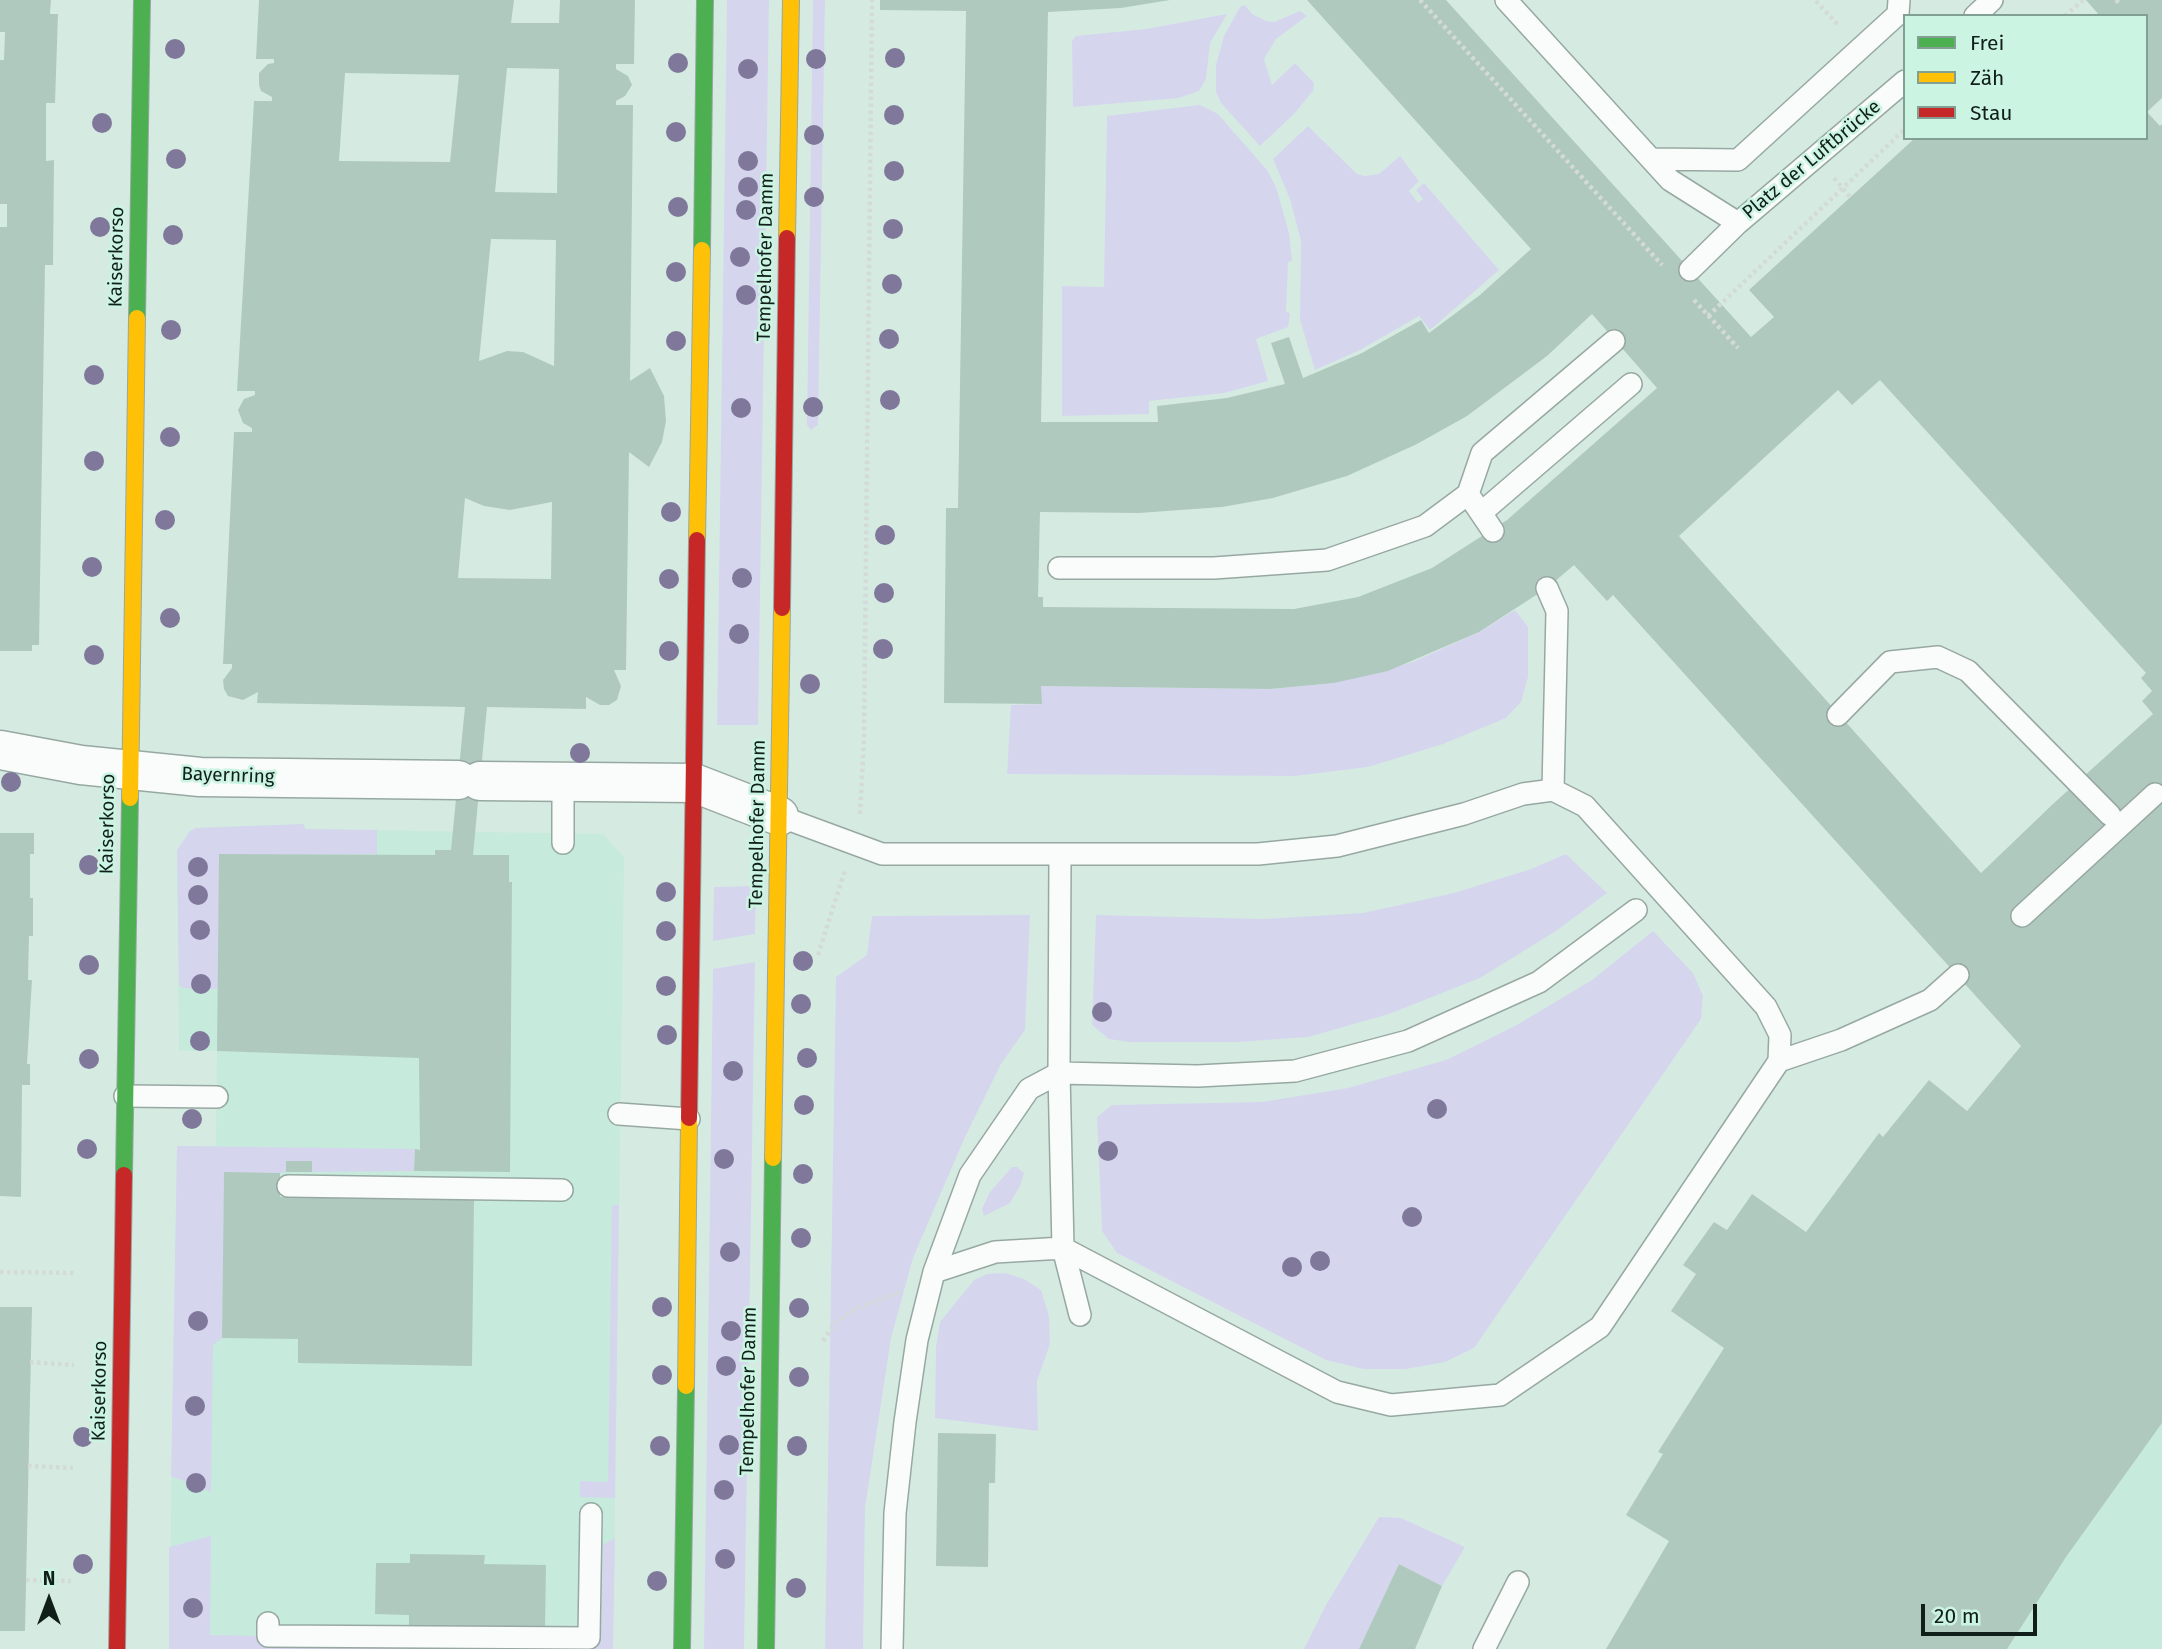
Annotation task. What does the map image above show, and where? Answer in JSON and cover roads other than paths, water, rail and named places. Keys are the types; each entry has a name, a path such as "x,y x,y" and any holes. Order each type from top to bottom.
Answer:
{"main road":[{"name":"Kaiserkorso","path":"117,1649 142,0"},
{"path":"681,1649 705,0"},
{"name":"Tempelhofer Damm","path":"766,1649 791,0"}],"street":[{"name":"Bayernring","path":"0,750 130,771 200,777 694,783 779,816"}],"lane":[{"name":"Platz der Luftbrücke","path":"1506,0 1670,180 1738,223 1903,83"},
{"path":"1652,159 1738,160 1898,14 1899,0"},
{"path":"1977,14 1992,0"},
{"path":"1690,270 1738,223"},
{"path":"1059,568 1214,568 1327,560 1425,526 1468,494 1482,453 1614,341"},
{"path":"1468,494 1487,522 1631,384"},
{"path":"1547,588 1557,611 1553,790"},
{"path":"1838,715 1890,663 1938,657 1969,671 2110,815"},
{"path":"563,782 563,843"},
{"path":"779,816 882,854 1258,854 1336,846 1464,814 1523,794 1553,790 1585,806 1766,1007 1780,1035 1779,1061 1600,1326 1500,1395 1391,1405 1337,1392 1063,1248 995,1252 934,1272"},
{"path":"2022,916 2155,794"},
{"path":"1060,855 1059,1073 1063,1248 1080,1315"},
{"path":"892,1649 895,1513 917,1340 934,1272 970,1175 1029,1088 1059,1073 1198,1076 1295,1071 1408,1041 1539,982 1636,910"},
{"path":"1779,1061 1841,1040 1930,1000 1958,975"},
{"path":"125,1096 217,1097"},
{"path":"620,1114 689,1119"},
{"path":"288,1186 562,1190"},
{"path":"268,1623 268,1636 589,1638 590,1514"},
{"path":"1484,1649 1518,1582"}]}
